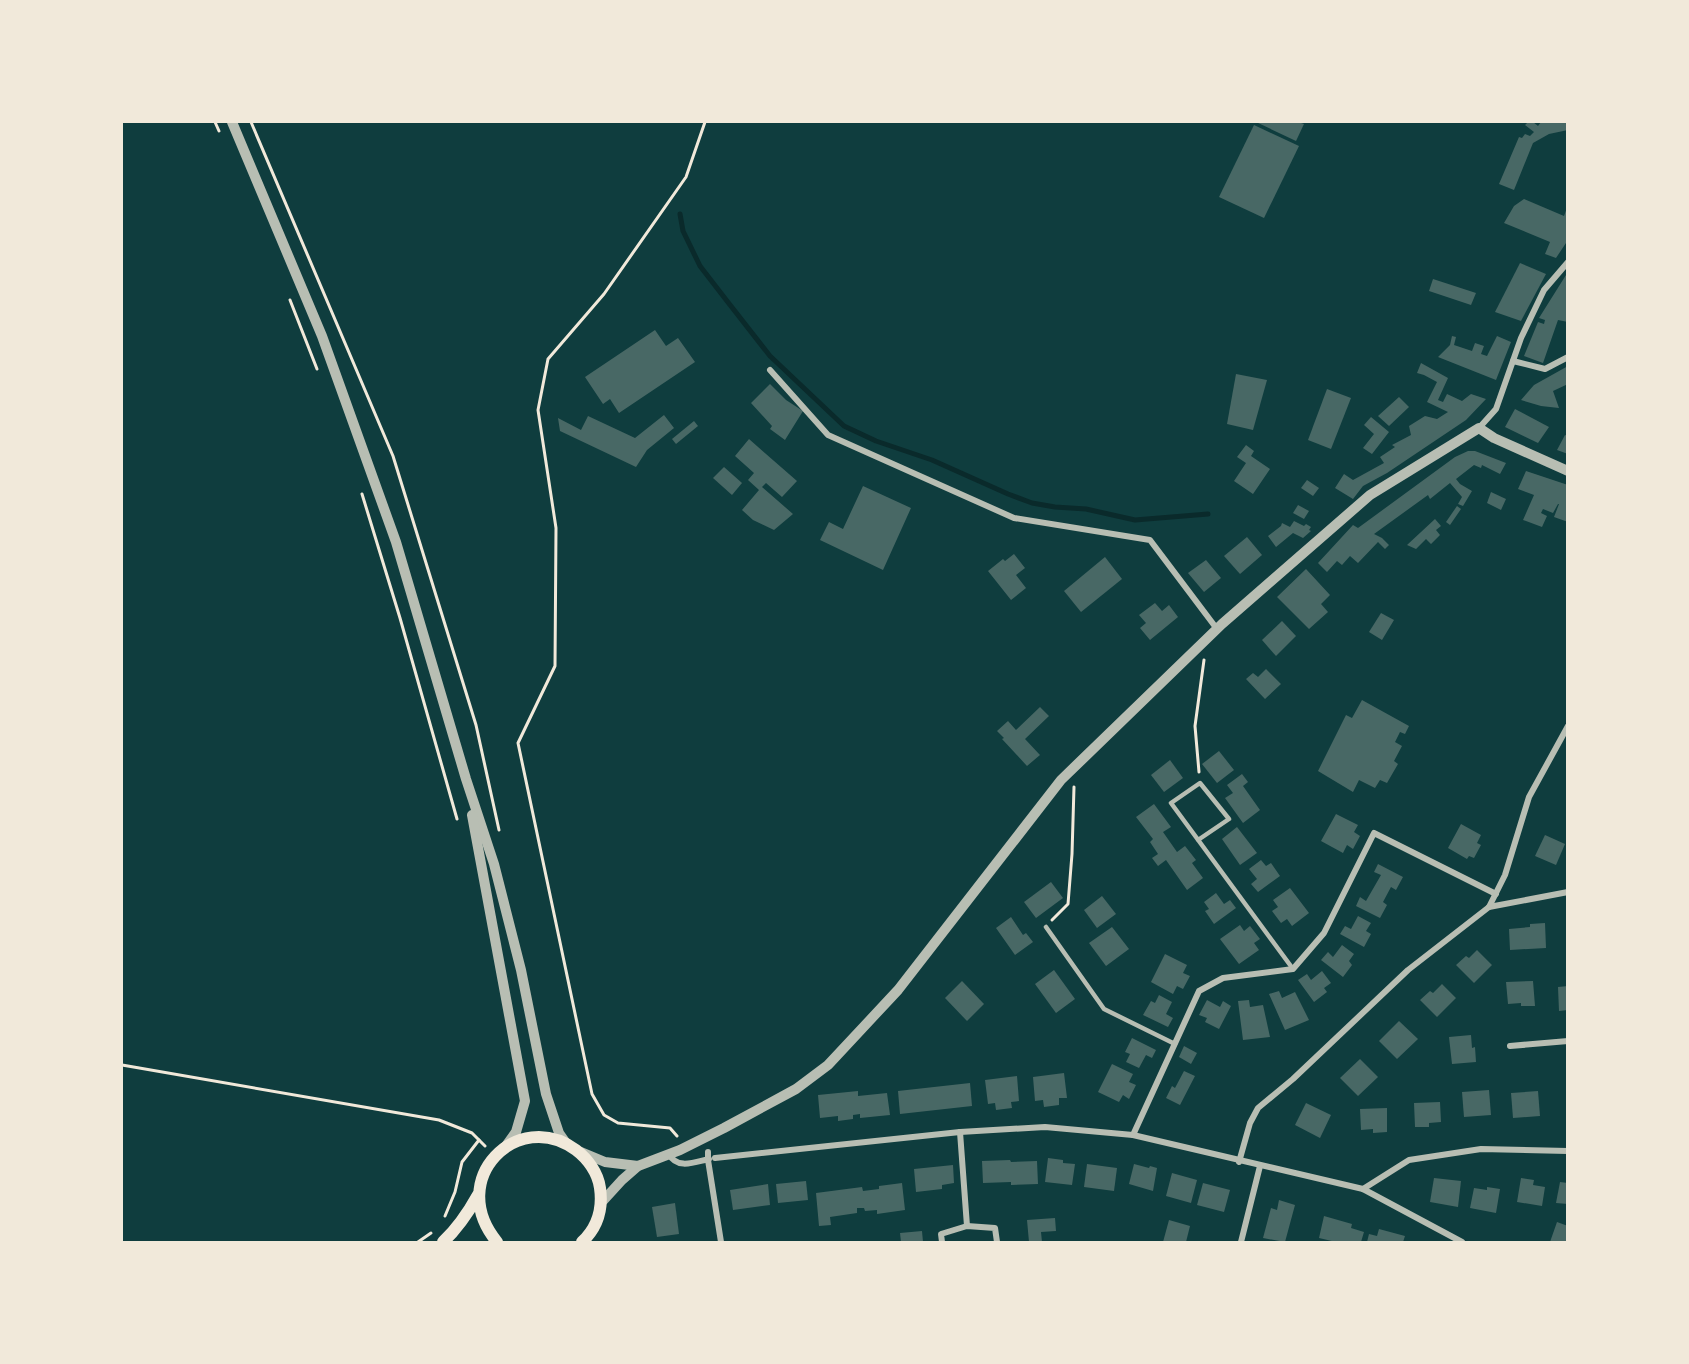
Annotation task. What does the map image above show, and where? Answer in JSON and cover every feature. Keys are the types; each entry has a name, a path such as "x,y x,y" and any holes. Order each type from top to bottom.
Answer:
{"main road":[{"path":"443,1242 455,1232 468,1214 490,1161 503,1149 518,1141 535,1137 553,1138 571,1147 584,1155 594,1169 600,1186 601,1203 597,1220 582,1242"},
{"path":"478,1194 480,1212 487,1230 497,1242"}],"street":[{"path":"232,122 322,336 392,531 466,779 494,864 535,1031 546,1094 559,1133 571,1147 604,1162 638,1166"},
{"path":"601,1203 638,1166 686,1147 796,1089 828,1065 898,990 1061,780 1217,629 1370,495 1479,428 1496,409 1521,338 1544,290 1568,262"},
{"path":"1513,361 1545,369 1568,357"},
{"path":"770,370 828,435 1014,518 1150,540 1217,629"},
{"path":"1479,428 1494,438 1568,471"},
{"path":"1239,1162 1250,1123 1258,1108 1293,1079 1408,970 1489,907 1505,875 1529,797 1568,726"},
{"path":"466,779 525,1101 516,1132 503,1149"},
{"path":"1133,1135 1199,991 1223,978 1293,969 1324,933 1374,833 1496,894"},
{"path":"1489,907 1568,892"},
{"path":"1510,1046 1568,1041"},
{"path":"669,1154 674,1161 687,1164 715,1158 960,1132 1045,1127 1133,1135 1363,1190 1462,1242"},
{"path":"960,1132 966,1226"},
{"path":"700,1140 715,1158"},
{"path":"1363,1190 1409,1160 1481,1149 1568,1151"},
{"path":"708,1152 721,1242"},
{"path":"1241,1242 1260,1166"},
{"path":"942,1242 941,1234 966,1226 995,1228 997,1242"}],"lane":[{"path":"1198,840 1229,819 1200,783 1171,803 1198,840 1293,969"},
{"path":"1046,927 1104,1009 1175,1044"},
{"path":"591,1242 593,1227"}],"path":[{"path":"214,122 219,132"},
{"path":"686,1147 670,1128 618,1123 604,1115 592,1094 518,743 555,666 556,528 538,410 548,359 604,294 686,177 705,122"},
{"path":"287,294 321,379"},
{"path":"360,486 459,823"},
{"path":"1200,783 1195,726 1207,639"},
{"path":"1046,927 1068,904 1075,767"},
{"path":"122,1065 439,1120 472,1133 479,1140 462,1162 455,1192 441,1222"},
{"path":"418,1242 436,1227"}],"building":[{"path":"1256,122 1298,122 1304,124 1296,141"},
{"path":"1533,122 1538,126 1541,122 1568,122 1568,130 1549,134 1533,143 1514,190 1499,184 1519,137 1522,138 1525,134 1530,136 1534,132 1525,125"},
{"path":"1254,125 1299,146 1264,218 1219,197"},
{"path":"1524,199 1564,216 1568,205 1568,240 1556,258 1545,254 1550,242 1504,223 1514,206"},
{"path":"1520,263 1546,274 1521,321 1495,312"},
{"path":"1566,275 1568,276 1568,322 1558,320 1543,363 1524,356 1538,322 1544,324 1545,320 1539,318"},
{"path":"1433,279 1476,293 1471,305 1429,291"},
{"path":"655,330 666,346 678,338 695,362 619,413 610,399 603,404 585,377"},
{"path":"1452,336 1456,337 1454,345 1472,351 1475,343 1484,346 1481,354 1487,356 1497,336 1511,342 1496,380 1438,357 1450,345"},
{"path":"1421,363 1448,378 1438,400 1443,402 1447,394 1462,401 1471,394 1486,399 1466,420 1387,473 1363,486 1353,499 1335,488 1344,474 1353,480 1384,463 1380,457 1395,447 1392,445 1411,435 1409,426 1425,416 1437,419 1448,412 1427,402 1437,382 1417,373"},
{"path":"1568,366 1568,384 1553,391 1559,408 1521,400 1534,385"},
{"path":"1236,374 1267,380 1253,430 1227,424"},
{"path":"770,384 786,400 803,411 785,440 770,429 772,426 751,403"},
{"path":"1327,389 1351,398 1331,449 1308,440"},
{"path":"1399,397 1409,407 1389,426 1378,416"},
{"path":"1515,409 1549,427 1538,443 1505,427"},
{"path":"664,415 674,428 647,450 636,467 560,431 558,418 581,430 588,416 635,438"},
{"path":"1371,417 1389,432 1372,454 1363,448 1374,434 1364,425"},
{"path":"694,421 698,426 676,444 672,439"},
{"path":"1565,435 1568,436 1568,454 1557,450"},
{"path":"749,439 797,481 782,497 766,483 762,487 793,514 774,530 753,520 742,510 759,490 748,480 754,473 735,456"},
{"path":"1246,445 1254,451 1251,456 1270,469 1253,494 1234,481 1246,463 1237,457"},
{"path":"1468,451 1475,451 1506,463 1500,474 1482,465 1481,468 1474,465 1456,479 1472,491 1463,506 1458,504 1462,497 1450,483 1430,499 1428,495 1374,534 1389,545 1385,549 1378,542 1358,563 1350,556 1342,565 1337,561 1327,572 1318,563 1353,525 1358,528 1455,457"},
{"path":"724,467 742,483 732,495 713,478"},
{"path":"1526,471 1568,485 1568,522 1554,517 1559,504 1553,513 1543,509 1541,513 1547,516 1542,527 1523,520 1534,495 1518,489"},
{"path":"1307,480 1319,488 1313,496 1301,488"},
{"path":"863,486 911,508 883,570 820,540 829,522 843,529"},
{"path":"1491,492 1506,499 1501,510 1487,503"},
{"path":"1298,505 1309,511 1304,519 1293,513"},
{"path":"1457,506 1461,509 1450,525 1446,522"},
{"path":"1435,519 1441,526 1436,530 1440,535 1431,544 1426,539 1416,549 1407,545"},
{"path":"1294,521 1304,526 1306,524 1311,527 1309,530 1311,531 1303,538 1293,533 1276,547 1268,536 1282,523 1290,527"},
{"path":"1247,537 1262,555 1240,574 1224,556"},
{"path":"1014,554 1025,568 1016,575 1026,588 1011,600 988,571 1003,559 1005,561"},
{"path":"1105,557 1122,579 1081,612 1064,591"},
{"path":"1206,560 1221,578 1204,592 1188,573"},
{"path":"1306,569 1330,595 1321,604 1328,612 1309,629 1277,597"},
{"path":"1155,603 1162,611 1169,605 1178,617 1150,640 1140,628 1146,623 1139,615"},
{"path":"1381,613 1394,620 1382,640 1369,632"},
{"path":"1282,621 1296,636 1276,656 1262,640"},
{"path":"1266,669 1281,684 1265,699 1246,679 1253,673 1258,677"},
{"path":"1362,700 1409,726 1405,734 1400,732 1395,742 1402,746 1394,761 1398,764 1387,783 1380,780 1375,788 1359,780 1353,792 1318,771 1346,715 1352,718"},
{"path":"1040,707 1049,716 1025,739 1040,755 1027,766 997,731 1008,721 1016,730"},
{"path":"1219,751 1234,770 1217,783 1202,764"},
{"path":"1170,760 1183,778 1164,792 1151,775"},
{"path":"1242,774 1248,782 1243,786 1260,810 1243,823 1225,798 1233,793 1227,785"},
{"path":"1154,804 1171,827 1163,832 1177,852 1185,846 1196,860 1192,863 1203,878 1187,890 1166,860 1158,866 1152,858 1158,854 1150,842 1153,839 1136,817"},
{"path":"1336,814 1358,825 1354,832 1360,836 1353,849 1347,845 1343,853 1321,841"},
{"path":"1461,824 1481,835 1477,843 1481,845 1474,858 1469,856 1467,859 1448,848"},
{"path":"1237,827 1257,853 1240,865 1222,839"},
{"path":"1545,835 1565,844 1556,865 1535,856"},
{"path":"1261,860 1266,866 1271,863 1280,876 1258,892 1251,884 1257,879 1249,869"},
{"path":"1378,864 1403,877 1396,890 1391,887 1383,902 1387,905 1380,918 1356,906 1360,897 1366,901 1381,875 1374,872"},
{"path":"1051,882 1063,898 1036,918 1024,902"},
{"path":"1290,888 1309,913 1292,926 1287,919 1281,923 1272,911 1278,907 1273,900"},
{"path":"1216,893 1224,904 1230,900 1236,908 1214,924 1205,911 1209,909 1204,902"},
{"path":"1102,896 1116,914 1097,928 1084,910"},
{"path":"1358,916 1371,923 1366,931 1371,934 1364,947 1340,934 1345,926 1351,929"},
{"path":"1011,917 1023,935 1026,933 1033,942 1015,955 996,928"},
{"path":"1545,923 1546,948 1510,950 1509,929"},
{"path":"1240,925 1244,931 1250,926 1260,939 1254,943 1259,950 1239,964 1220,939"},
{"path":"1112,927 1129,949 1106,966 1089,943"},
{"path":"1342,945 1354,954 1349,961 1352,965 1343,977 1321,960 1328,952 1333,957"},
{"path":"1477,950 1492,965 1474,983 1456,965 1466,956 1469,958"},
{"path":"1165,954 1187,965 1183,973 1190,976 1183,989 1177,986 1173,994 1151,982"},
{"path":"1054,970 1075,999 1056,1013 1035,984"},
{"path":"1322,971 1331,983 1324,988 1327,992 1314,1002 1298,980 1307,974 1311,980"},
{"path":"962,981 984,1004 967,1021 945,998"},
{"path":"1533,981 1535,1006 1521,1006 1521,1003 1508,1004 1506,982"},
{"path":"1442,984 1456,998 1437,1017 1420,1000 1430,991 1433,993"},
{"path":"1568,986 1568,1010 1559,1011 1558,987"},
{"path":"1279,991 1282,998 1295,992 1309,1020 1285,1030 1269,994"},
{"path":"1159,995 1172,1002 1166,1014 1173,1018 1168,1027 1143,1015 1151,1001 1155,1003"},
{"path":"1207,1000 1220,1007 1223,1001 1231,1006 1219,1029 1205,1022 1207,1018 1199,1015"},
{"path":"1249,1000 1250,1007 1263,1005 1270,1037 1243,1040 1238,1001"},
{"path":"1399,1021 1418,1039 1397,1059 1379,1041"},
{"path":"1471,1035 1476,1062 1452,1064 1449,1037"},
{"path":"1132,1038 1156,1050 1152,1058 1146,1055 1139,1068 1126,1062 1130,1054 1125,1052"},
{"path":"1184,1046 1197,1053 1191,1064 1179,1057"},
{"path":"1360,1059 1378,1077 1358,1096 1340,1078"},
{"path":"1112,1064 1133,1074 1129,1082 1136,1085 1129,1099 1123,1095 1119,1102 1098,1092"},
{"path":"1184,1071 1195,1076 1180,1105 1166,1098 1172,1086 1175,1088"},
{"path":"1064,1073 1067,1098 1059,1098 1059,1105 1044,1107 1043,1100 1035,1101 1033,1077"},
{"path":"1017,1076 1019,1101 1011,1102 1012,1108 996,1110 995,1103 988,1104 985,1080"},
{"path":"970,1083 972,1106 900,1114 898,1091"},
{"path":"1489,1090 1491,1115 1464,1117 1462,1092"},
{"path":"858,1091 858,1096 887,1093 890,1115 860,1118 860,1114 853,1115 853,1119 838,1121 838,1116 820,1118 818,1095"},
{"path":"1538,1091 1540,1116 1513,1118 1511,1093"},
{"path":"1440,1102 1441,1122 1429,1123 1429,1127 1415,1127 1414,1103"},
{"path":"1306,1103 1331,1115 1320,1138 1295,1125"},
{"path":"1387,1108 1387,1132 1373,1133 1373,1129 1361,1130 1360,1109"},
{"path":"1048,1158 1075,1164 1072,1185 1045,1182"},
{"path":"1010,1160 1011,1162 1037,1161 1038,1184 983,1183 982,1161"},
{"path":"1087,1164 1117,1168 1114,1191 1084,1187"},
{"path":"1134,1164 1157,1168 1153,1191 1129,1184"},
{"path":"953,1165 954,1183 942,1185 942,1189 916,1192 914,1169"},
{"path":"1172,1173 1197,1180 1191,1203 1166,1196"},
{"path":"1434,1178 1461,1181 1458,1207 1430,1202"},
{"path":"1521,1178 1534,1180 1533,1185 1545,1187 1542,1206 1517,1202"},
{"path":"806,1181 808,1200 778,1203 776,1184"},
{"path":"1560,1182 1568,1183 1568,1204 1556,1203"},
{"path":"902,1183 905,1210 877,1214 877,1210 865,1211 864,1208 857,1208 857,1213 830,1217 831,1225 819,1226 816,1193 862,1187 863,1191"},
{"path":"1203,1183 1230,1190 1224,1212 1197,1205"},
{"path":"768,1184 770,1205 733,1210 730,1190"},
{"path":"1487,1187 1500,1189 1496,1213 1470,1208 1474,1188 1487,1190"},
{"path":"1279,1200 1295,1205 1285,1242 1263,1238 1271,1208 1277,1210"},
{"path":"675,1203 679,1234 657,1237 652,1207"},
{"path":"1324,1216 1352,1224 1351,1228 1364,1232 1361,1242 1336,1242 1319,1238"},
{"path":"1055,1218 1056,1231 1041,1232 1042,1242 1029,1242 1027,1220"},
{"path":"1169,1220 1190,1226 1186,1242 1163,1242"},
{"path":"1557,1222 1568,1226 1568,1242 1550,1242"},
{"path":"1379,1229 1405,1236 1403,1242 1367,1242 1369,1234 1377,1236"},
{"path":"922,1231 923,1242 901,1242 900,1233"}],"waterway":[{"path":"680,214 683,231 700,266 727,301 770,356 844,426 876,441 932,460 1032,503 1086,509 1135,520 1208,514"}]}
